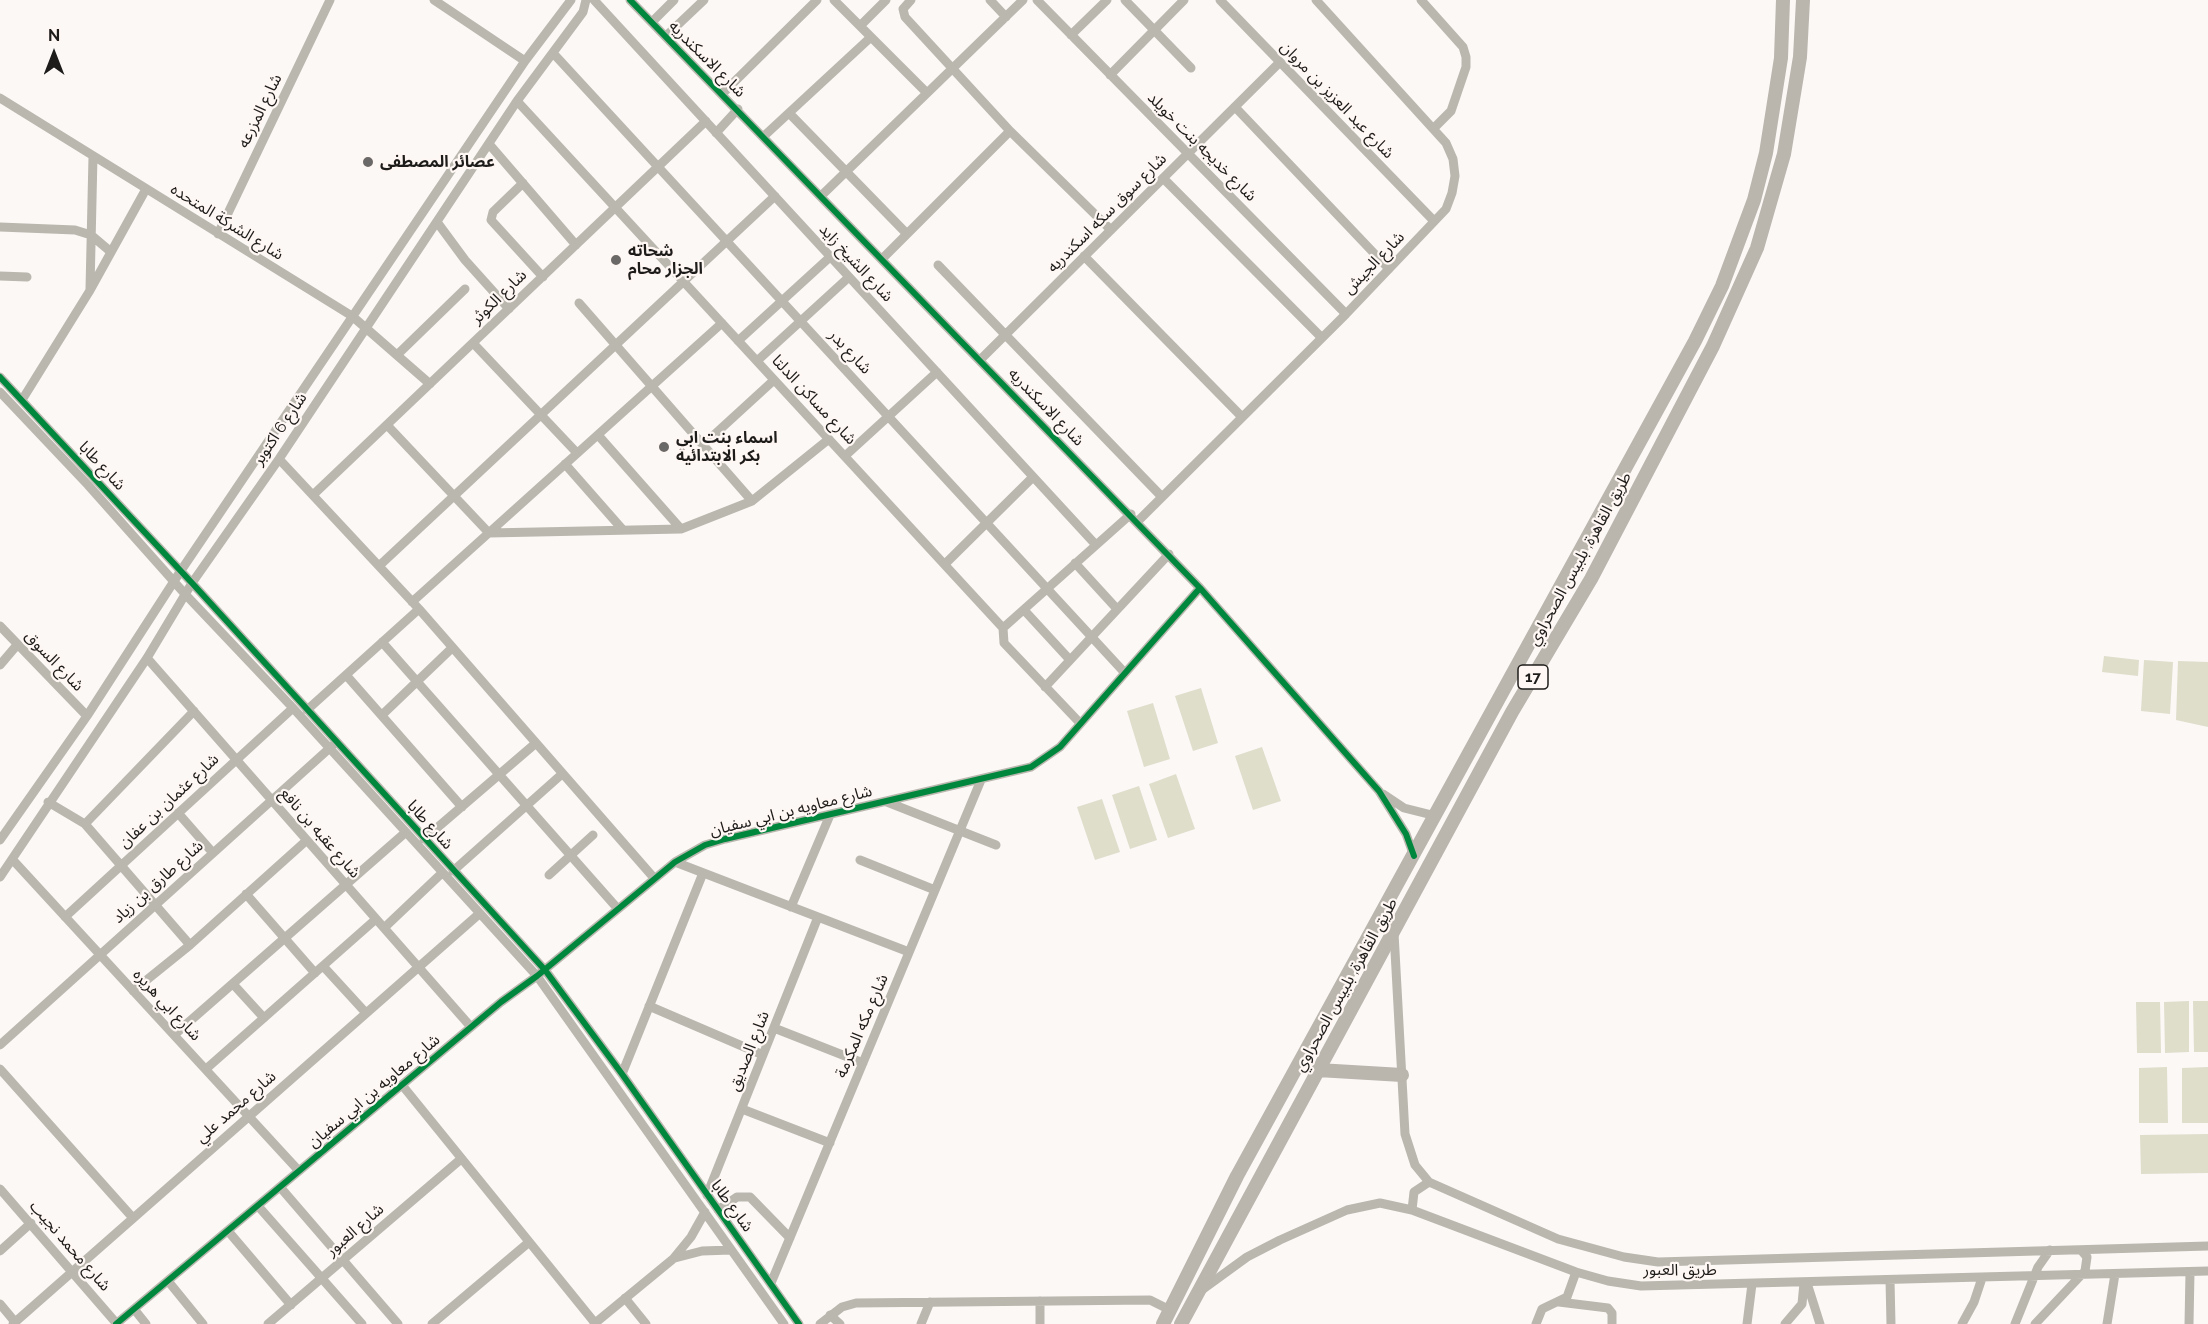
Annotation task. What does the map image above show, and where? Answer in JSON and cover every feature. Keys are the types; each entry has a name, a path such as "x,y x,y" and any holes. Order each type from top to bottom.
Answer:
{"highway":[{"name":"طريق القاهرة, بلبيس الصحراوي","path":"1163,1324 1238,1176 1436,816 1550,601 1695,341 1739,245 1754,200 1775,106 1783,0"},
{"name":"طريق القاهرة, بلبيس الصحراوي","path":"1181,1324 1512,712 1591,579 1713,346 1757,248 1784,154 1792,114 1803,3"},
{"path":"1569,567 1574,578 1591,579"},
{"path":"1550,601 1565,606 1570,615"},
{"path":"1318,1070 1402,1075"}],"street":[{"name":"شارع المزرعه","path":"218,234 330,0"},
{"path":"434,0 525,60"},
{"name":"شارع 6 اكتوبر","path":"0,840 87,716 180,572 525,60 571,0"},
{"name":"شارع 6 اكتوبر","path":"0,877 48,802 147,658 192,583 279,459 517,101 583,12 586,0"},
{"name":"شارع الشيخ زايد","path":"594,0 1096,545"},
{"name":"شارع الاسكندريه","path":"630,0 723,93 1169,554 1379,791 1406,834 1414,856"},
{"path":"652,22 674,0"},
{"path":"666,36 704,0"},
{"path":"723,93 817,0"},
{"path":"834,0 927,93"},
{"path":"860,26 886,0"},
{"path":"911,0 903,9 905,17 1010,130 1111,230"},
{"path":"990,0 1006,17"},
{"path":"822,195 1023,0"},
{"name":"شارع خديجه بنت خويلد","path":"1037,0 1346,314"},
{"path":"1071,35 1107,0"},
{"path":"1125,0 1191,68"},
{"path":"1110,75 1184,0"},
{"name":"شارع عبد العزيز بن مروان","path":"1220,0 1434,221"},
{"name":"شارع الجيش","path":"1003,628 1096,545 1162,498 1346,314 1446,209 1452,194 1455,176 1453,159 1446,143 1316,0"},
{"path":"1421,0 1462,47 1466,57 1466,67 1451,111 1434,128"},
{"path":"764,136 871,37"},
{"name":"شارع بدر","path":"553,53 1124,672"},
{"name":"شارع سوق سكه اسكندريه","path":"981,359 1280,63"},
{"name":"شارع الشركة المتحده","path":"0,98 352,316 430,384"},
{"name":"شارع مساكن الدلتا","path":"517,101 1003,628 1004,643 1079,722"},
{"path":"1235,107 1389,268"},
{"path":"716,133 738,110"},
{"path":"789,112 907,234"},
{"name":"شارع الكوثر","path":"313,495 706,122"},
{"path":"883,258 1010,130"},
{"path":"489,144 576,245"},
{"path":"90,292 93,156"},
{"path":"1163,178 1322,338"},
{"path":"523,183 493,212 491,220 543,277"},
{"path":"22,400 90,292 146,189"},
{"path":"379,566 774,196"},
{"path":"437,222 465,260 509,309"},
{"path":"0,227 75,230 91,235 111,252"},
{"path":"1084,256 1242,417"},
{"path":"738,341 830,257"},
{"path":"938,265 1162,498"},
{"path":"0,276 27,277"},
{"path":"757,361 849,277"},
{"path":"397,355 465,289"},
{"path":"579,303 752,501"},
{"path":"307,710 382,642 489,533 722,323"},
{"path":"473,343 577,453"},
{"path":"845,456 937,372"},
{"name":"شارع طابا","path":"0,377 307,710 333,745 406,832 479,914 541,973 784,1324"},
{"path":"703,445 774,380"},
{"name":"شارع طابا","path":"0,392 293,708 333,745 424,839 541,973 622,1074 799,1324"},
{"path":"387,424 489,533 681,529 752,501 829,439"},
{"path":"598,435 681,529"},
{"path":"279,459 416,606 654,878"},
{"path":"565,464 623,530"},
{"path":"945,564 1033,477"},
{"path":"1045,687 1169,554"},
{"path":"1076,563 1117,609"},
{"name":"شارع معاويه بن ابي سفيان","path":"117,1324 471,1027 541,973 675,862 705,846 725,839 1031,767 1048,758 1200,588"},
{"path":"1023,610 1070,660"},
{"name":"شارع السوق","path":"0,626 87,716"},
{"path":"382,642 618,909"},
{"path":"0,665 17,645"},
{"path":"382,715 452,648"},
{"name":"شارع عقبه بن نافع","path":"147,658 471,1027"},
{"path":"346,675 462,807"},
{"name":"شارع عثمان بن عفان","path":"65,917 293,708"},
{"path":"85,824 194,711"},
{"path":"424,839 536,743"},
{"name":"شارع طارق بن زياد","path":"0,1046 333,745"},
{"path":"65,747 79,759"},
{"path":"453,871 562,774"},
{"name":"شارع مكه المكرمة","path":"771,1283 981,780"},
{"name":"شارع الاسكندريه","path":"1379,791 1404,808 1436,816"},
{"path":"887,801 996,845"},
{"path":"48,802 85,824 190,945"},
{"path":"178,813 213,853"},
{"path":"791,907 830,815"},
{"path":"174,1035 406,832"},
{"path":"549,875 593,835"},
{"path":"133,991 190,945 307,840"},
{"name":"شارع ابي هريره","path":"12,860 299,1171"},
{"path":"860,861 935,890"},
{"path":"675,862 909,952"},
{"path":"384,927 442,873"},
{"path":"622,1074 703,873"},
{"path":"246,894 315,973"},
{"name":"شارع محمد علي","path":"14,1323 479,914"},
{"name":"شارع الصديق","path":"707,1195 818,917"},
{"path":"206,1069 376,919"},
{"path":"1394,932 1407,1145 1415,1165 1429,1182 1414,1192 1412,1210"},
{"path":"323,966 366,1013"},
{"path":"233,984 264,1018"},
{"path":"649,1006 764,1055"},
{"path":"774,1028 863,1063"},
{"path":"0,1069 133,1218"},
{"path":"402,1085 594,1324 673,1258 691,1237 705,1212"},
{"path":"742,1109 830,1143"},
{"name":"شارع العبور","path":"268,1324 461,1159"},
{"name":"طريق العبور","path":"1429,1182 1558,1239 1624,1257 1658,1262 2208,1246"},
{"path":"280,1187 398,1324"},
{"name":"شارع محمد نجيب","path":"0,1190 117,1324"},
{"path":"718,1210 737,1197 750,1197 790,1238"},
{"name":"طريق العبور","path":"1193,1299 1247,1257 1347,1210 1380,1203 1412,1210 1477,1237 1576,1272 1608,1281 1641,1286 2208,1271"},
{"path":"258,1206 362,1324"},
{"path":"0,1251 31,1223"},
{"path":"228,1231 291,1305"},
{"path":"432,1324 528,1243"},
{"path":"673,1258 702,1251 731,1250"},
{"path":"2035,1324 2082,1275 2088,1262 2081,1250"},
{"path":"2015,1324 2034,1276 2050,1251"},
{"path":"1536,1324 1542,1309 1558,1302 1570,1292 1576,1272"},
{"path":"2188,1324 2190,1272"},
{"path":"2107,1324 2115,1274"},
{"path":"1962,1324 1974,1302 1982,1278"},
{"path":"1890,1280 1891,1324"},
{"path":"168,1281 203,1324"},
{"path":"1785,1324 1802,1304 1806,1283"},
{"path":"1806,1283 1820,1324"},
{"path":"1747,1324 1752,1284"},
{"path":"625,1298 646,1324"},
{"path":"820,1324 830,1315 856,1303 1150,1300 1170,1310"},
{"path":"1040,1301 1040,1324"},
{"path":"921,1324 930,1302"},
{"path":"1558,1302 1608,1308 1612,1324"},
{"path":"0,1304 14,1323"},
{"path":"134,1310 146,1324"},
{"path":"830,1315 840,1324"}],"green space":[{"path":"2104,656 2139,660 2138,676 2102,672"},
{"path":"2144,660 2173,662 2170,714 2141,711"},
{"path":"2178,661 2208,662 2208,727 2176,720"},
{"path":"1201,688 1218,743 1193,751 1175,696"},
{"path":"1153,703 1170,759 1144,767 1127,711"},
{"path":"1262,747 1281,801 1253,810 1235,756"},
{"path":"1176,774 1195,829 1168,838 1149,784"},
{"path":"1139,786 1157,840 1130,849 1112,795"},
{"path":"1102,799 1120,852 1095,860 1077,807"},
{"path":"2189,1001 2189,1052 2165,1053 2164,1002"},
{"path":"2193,1001 2208,1001 2208,1052 2194,1052"},
{"path":"2136,1002 2160,1002 2161,1053 2137,1053"},
{"path":"2167,1067 2168,1123 2139,1123 2139,1068"},
{"path":"2208,1067 2208,1123 2182,1123 2182,1068"},
{"path":"2208,1134 2208,1173 2141,1174 2140,1135"}],"cycle path":[{"path":"630,0 1200,588 1379,791 1406,834 1414,856"},
{"path":"0,377 192,583 545,970 622,1074 799,1324"},
{"path":"116,1324 501,1002 537,976 675,862 705,845 725,839 1031,767 1060,747 1200,588"}],"place":[{"name":"عصائر المصطفى","path":"368,162"},
{"name":"شحاته الجزار محام","path":"616,260"},
{"name":"اسماء بنت ابي بكر الابتدائيه","path":"664,447"}]}
